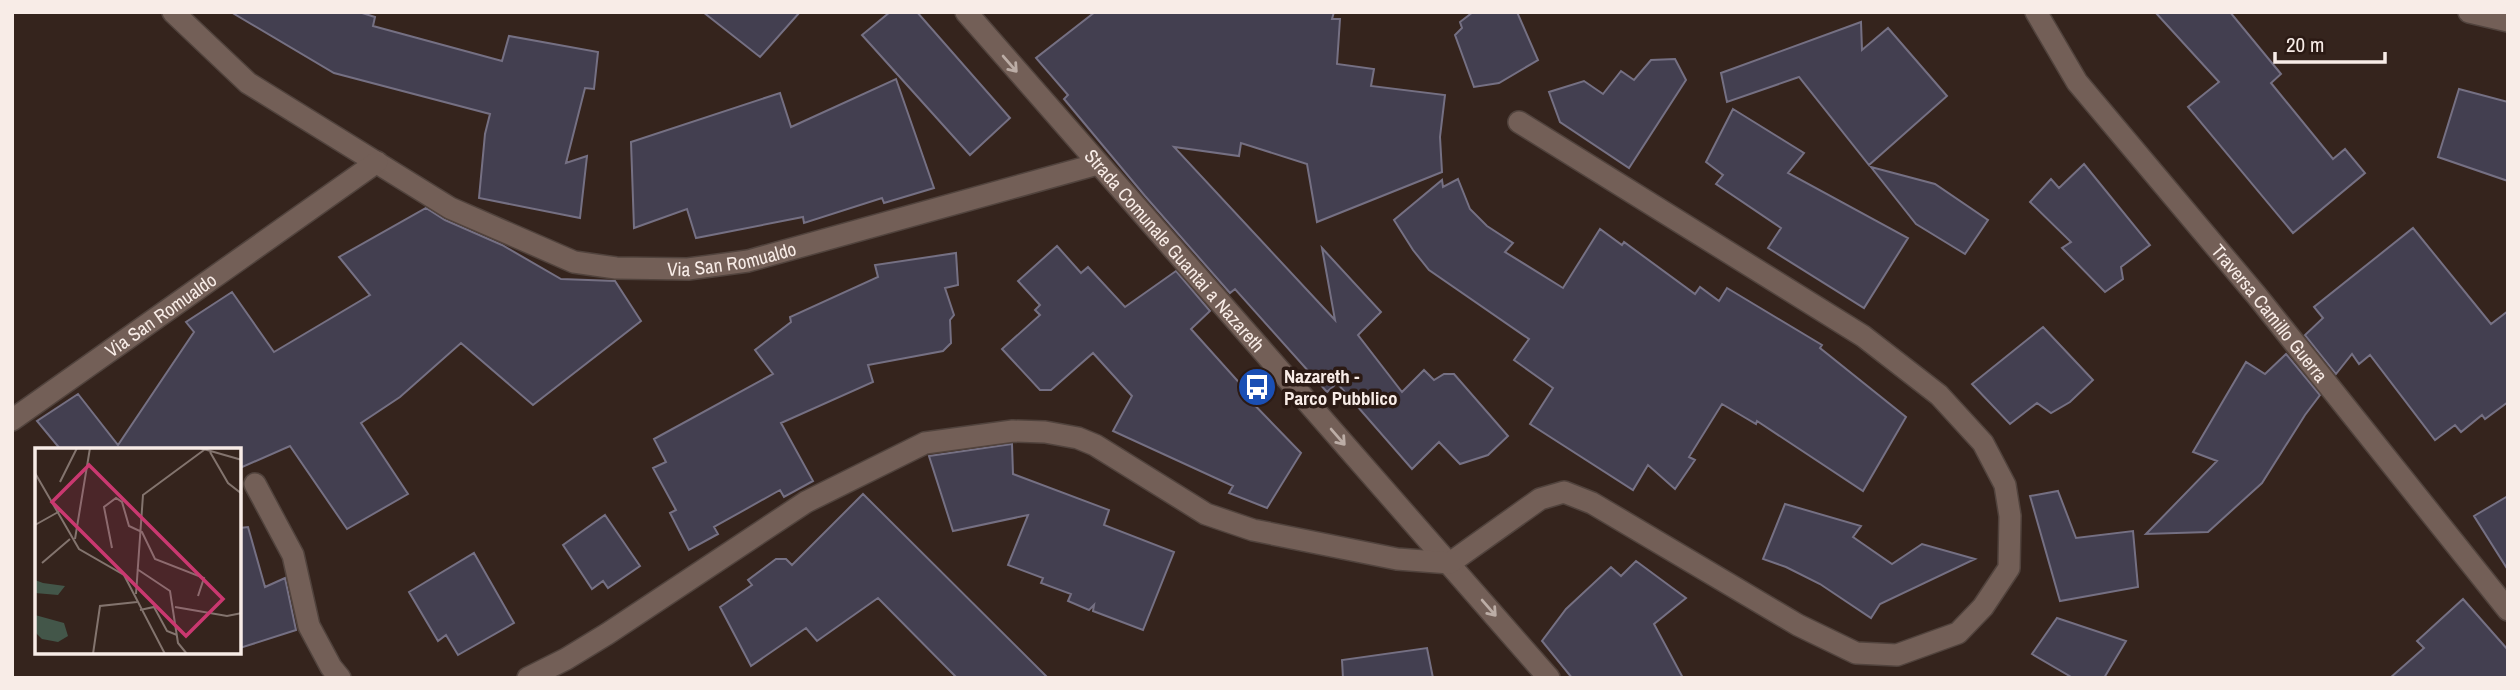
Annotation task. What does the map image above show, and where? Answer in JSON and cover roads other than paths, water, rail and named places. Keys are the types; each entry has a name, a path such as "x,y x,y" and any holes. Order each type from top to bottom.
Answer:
{"street":[{"name":"Via San Romualdo","path":"173,12 248,83 450,208 573,262 616,268 688,269 748,261 1098,164"},
{"name":"Strada Comunale Guantai a Nazareth","path":"966,12 1549,678"},
{"name":"Traversa Camillo Guerra","path":"2036,12 2077,82 2257,296 2508,610"},
{"path":"2469,12 2508,21"},
{"path":"528,678 607,634 806,502 925,443 1013,431 1045,432 1078,438 1095,445 1206,514 1252,530 1397,559 1450,563 1540,499 1563,492 1592,503 1798,625 1856,653 1897,655 1958,633 1983,607 2009,568 2010,516 2005,485 1983,443 1939,395 1863,336 1519,122"},
{"name":"Via San Romualdo","path":"12,420 377,162"},
{"path":"255,484 293,555 309,626 340,678"}],"place":[{"name":"Nazareth - Parco Pubblico","path":"1257,387"}]}
